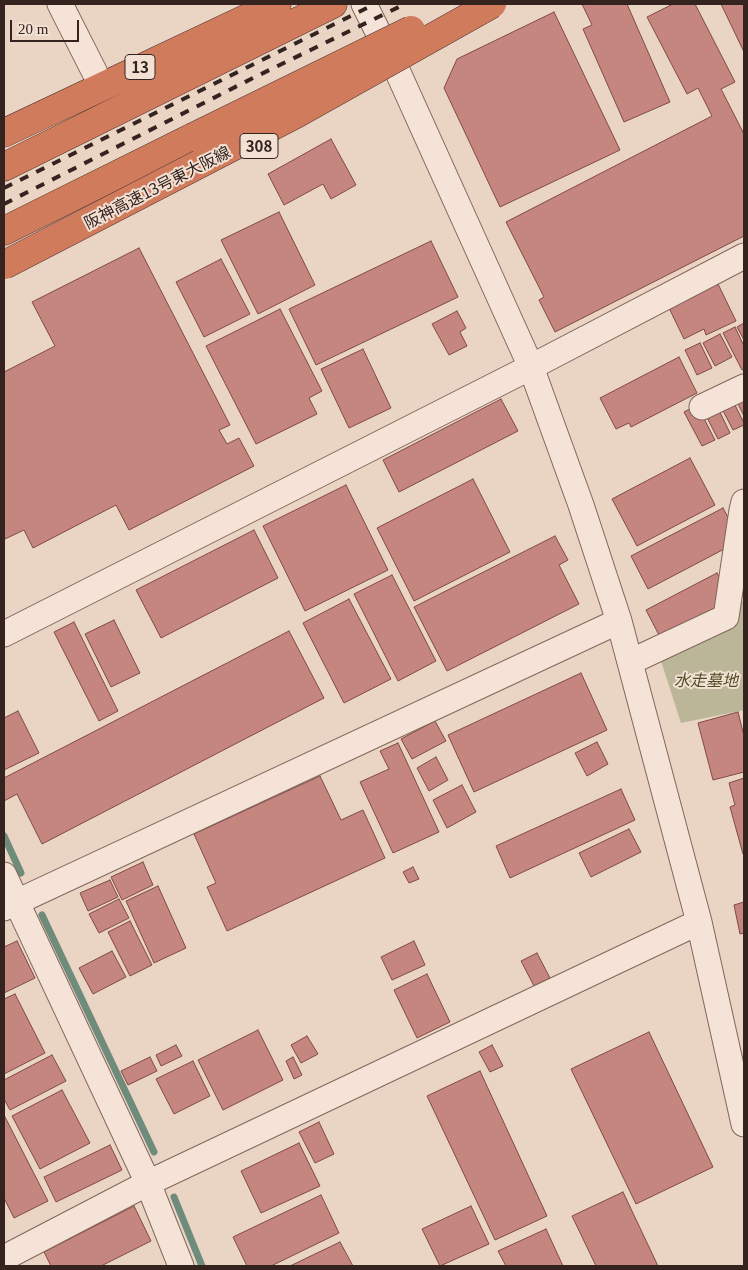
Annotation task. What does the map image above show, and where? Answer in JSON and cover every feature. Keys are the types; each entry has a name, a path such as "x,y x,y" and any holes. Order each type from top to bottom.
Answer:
{"highway":[{"path":"4,119 95,73 246,4"},
{"name":"13","path":"4,133 277,4"},
{"path":"4,167 333,4"},
{"path":"4,231 464,4"},
{"name":"阪神高速13号東大阪線","path":"4,265 296,114 492,4"},
{"name":"308","path":"4,276 164,196 344,100 507,4"}],"street":[{"path":"60,4 95,73"},
{"path":"364,4 396,68 530,367 581,505 619,621 699,922 744,1124"},
{"path":"4,634 530,367 744,256"},
{"path":"702,407 744,387"},
{"path":"630,662 726,617 744,502"},
{"path":"10,904 619,621"},
{"path":"4,875 10,904 148,1184 181,1266"},
{"path":"4,1258 148,1184 699,922"}],"green space":[{"name":"水走墓地","path":"740,601 744,602 744,710 681,723 661,661 734,627"}],"building":[{"path":"582,4 627,4 670,102 624,122 583,29 592,25"},
{"path":"673,4 695,4 735,82 721,89 744,134 744,236 555,332 539,300 544,297 506,222 712,116 698,88 687,94 647,17"},
{"path":"721,4 744,4 744,52"},
{"path":"554,12 620,150 500,207 444,88 457,59"},
{"path":"331,139 356,185 331,199 323,184 284,205 268,174"},
{"path":"279,212 315,285 258,314 221,240"},
{"path":"431,241 458,297 316,365 289,309"},
{"path":"139,248 230,425 219,430 227,444 239,438 254,466 129,530 116,505 33,548 24,530 5,539 4,372 55,346 32,302"},
{"path":"221,259 250,314 204,337 176,282"},
{"path":"718,284 736,321 706,335 704,329 684,339 669,308"},
{"path":"280,309 322,391 309,398 317,414 256,444 206,346"},
{"path":"457,311 466,328 460,332 467,346 449,355 432,324"},
{"path":"744,323 744,340 737,327"},
{"path":"735,327 744,346 744,369 742,370 723,333"},
{"path":"720,334 732,357 715,366 703,343"},
{"path":"700,343 712,368 697,375 685,350"},
{"path":"363,349 391,408 349,428 321,369"},
{"path":"679,357 697,393 631,427 629,423 616,429 600,398"},
{"path":"744,391 744,416 734,396"},
{"path":"731,397 744,423 744,425 733,430 719,403"},
{"path":"501,399 518,431 399,492 383,460"},
{"path":"716,404 730,433 718,439 703,410"},
{"path":"697,405 715,440 702,446 684,412"},
{"path":"690,458 715,505 637,546 612,499"},
{"path":"473,479 510,552 414,601 377,528"},
{"path":"346,485 388,570 305,611 263,526"},
{"path":"723,508 730,521 730,546 648,589 631,556"},
{"path":"254,530 278,578 161,638 136,590"},
{"path":"555,536 568,560 559,565 579,604 447,671 414,607"},
{"path":"717,573 723,584 722,606 660,637 646,610"},
{"path":"392,575 436,661 398,681 354,594"},
{"path":"349,599 391,679 344,703 303,623"},
{"path":"114,620 140,673 111,687 85,634"},
{"path":"74,622 118,711 99,721 54,632"},
{"path":"289,631 324,698 42,844 17,794 4,801 4,778"},
{"path":"581,673 607,730 474,792 448,735"},
{"path":"18,711 39,753 4,770 4,718"},
{"path":"738,712 744,736 744,772 713,780 698,723"},
{"path":"435,721 446,741 412,759 401,739"},
{"path":"597,742 608,764 587,776 575,753"},
{"path":"398,743 439,832 393,853 360,782 389,769 380,751"},
{"path":"436,757 448,780 429,791 417,768"},
{"path":"320,776 341,820 363,810 385,858 227,931 207,887 216,883 194,834"},
{"path":"744,778 743,854 730,807 735,805 729,783"},
{"path":"462,785 476,812 447,828 433,800"},
{"path":"621,789 635,820 510,878 496,846"},
{"path":"629,829 641,852 591,877 579,853"},
{"path":"143,862 153,885 122,900 111,877"},
{"path":"413,867 419,879 409,883 403,872"},
{"path":"110,880 118,897 88,911 80,893"},
{"path":"158,886 186,948 154,963 126,901"},
{"path":"119,899 129,918 99,933 89,914"},
{"path":"744,902 744,933 740,934 734,905"},
{"path":"130,921 152,965 130,976 108,932"},
{"path":"17,941 35,978 4,993 4,947"},
{"path":"414,941 425,965 392,980 381,957"},
{"path":"112,951 126,977 93,994 79,968"},
{"path":"537,953 550,978 534,986 521,961"},
{"path":"427,974 450,1022 417,1038 394,990"},
{"path":"15,994 45,1053 4,1074 4,999"},
{"path":"258,1030 283,1080 223,1110 198,1060"},
{"path":"649,1032 713,1167 636,1204 571,1069"},
{"path":"307,1036 318,1054 301,1063 291,1045"},
{"path":"176,1045 182,1056 161,1066 156,1055"},
{"path":"492,1045 503,1066 490,1072 479,1052"},
{"path":"52,1055 66,1081 10,1110 4,1099 4,1080"},
{"path":"150,1057 157,1071 128,1085 121,1071"},
{"path":"293,1057 302,1075 294,1079 286,1061"},
{"path":"193,1061 210,1096 174,1114 156,1079"},
{"path":"480,1071 547,1216 495,1240 427,1096"},
{"path":"62,1090 90,1143 40,1169 12,1116"},
{"path":"4,1115 48,1201 14,1218 4,1198"},
{"path":"319,1122 334,1154 315,1163 299,1132"},
{"path":"299,1143 320,1186 261,1213 241,1171"},
{"path":"110,1145 122,1170 56,1202 44,1177"},
{"path":"623,1192 658,1266 596,1266 572,1216"},
{"path":"321,1195 339,1233 271,1266 247,1266 233,1237"},
{"path":"134,1206 151,1241 101,1266 51,1266 44,1252"},
{"path":"471,1206 489,1244 440,1266 422,1229"},
{"path":"546,1229 563,1266 506,1266 498,1251"},
{"path":"340,1242 353,1266 290,1266"}],"waterway":[{"path":"4,836 21,873"},
{"path":"42,915 154,1152"},
{"path":"174,1197 202,1266"}],"railway":[{"path":"4,188 375,4"},
{"path":"4,204 253,78 405,4"}]}
